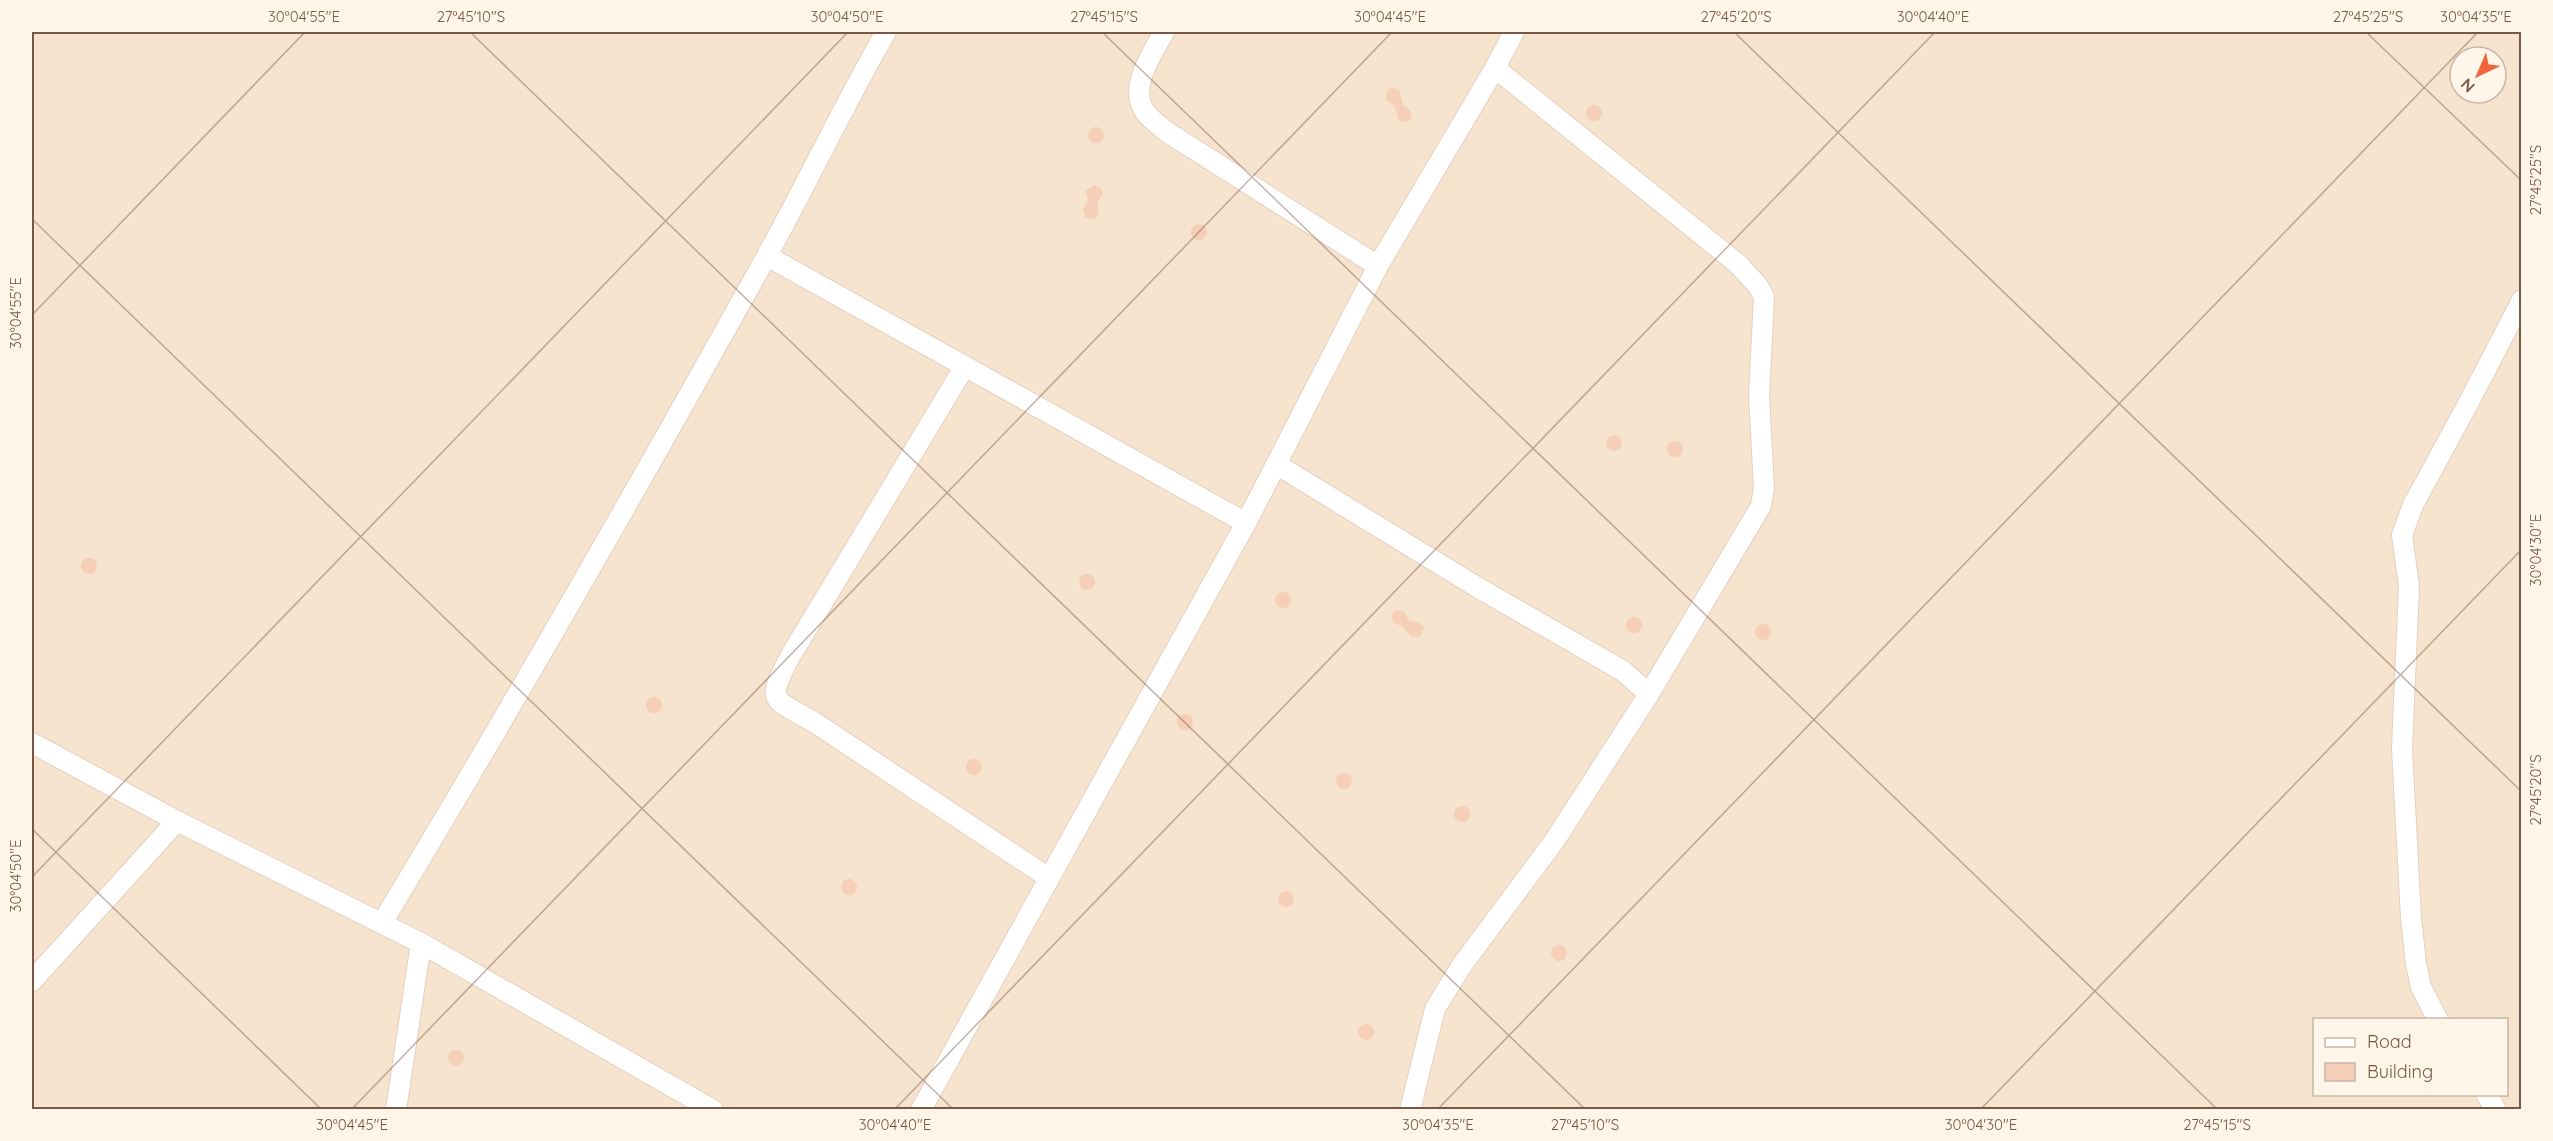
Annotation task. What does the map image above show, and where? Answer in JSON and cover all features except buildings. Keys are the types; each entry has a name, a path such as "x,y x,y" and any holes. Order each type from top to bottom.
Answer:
{"street":[{"path":"382,923 514,703 767,256 886,32"},
{"path":"1164,32 1144,68 1138,99 1146,113 1167,132 1378,266"},
{"path":"921,1110 1246,523 1378,266 1514,32"},
{"path":"1410,1110 1435,1009 1462,965 1555,840 1649,694 1761,506 1764,489 1759,396 1764,297 1758,286 1737,264 1495,68"},
{"path":"767,256 1246,523"},
{"path":"2437,1018 2421,987 2411,918 2402,749 2409,586 2402,535 2413,505 2522,300"},
{"path":"965,366 791,655 774,689 775,696 781,703 814,722 1049,878"},
{"path":"1276,464 1477,587 1623,670 1649,694"},
{"path":"32,743 177,821 421,942 713,1110"},
{"path":"32,981 177,821"},
{"path":"396,1110 421,942"},
{"path":"2487,1096 2496,1110"}],"shaded area":[{"path":"32,32 2521,32 2521,1109 32,1109"}]}
